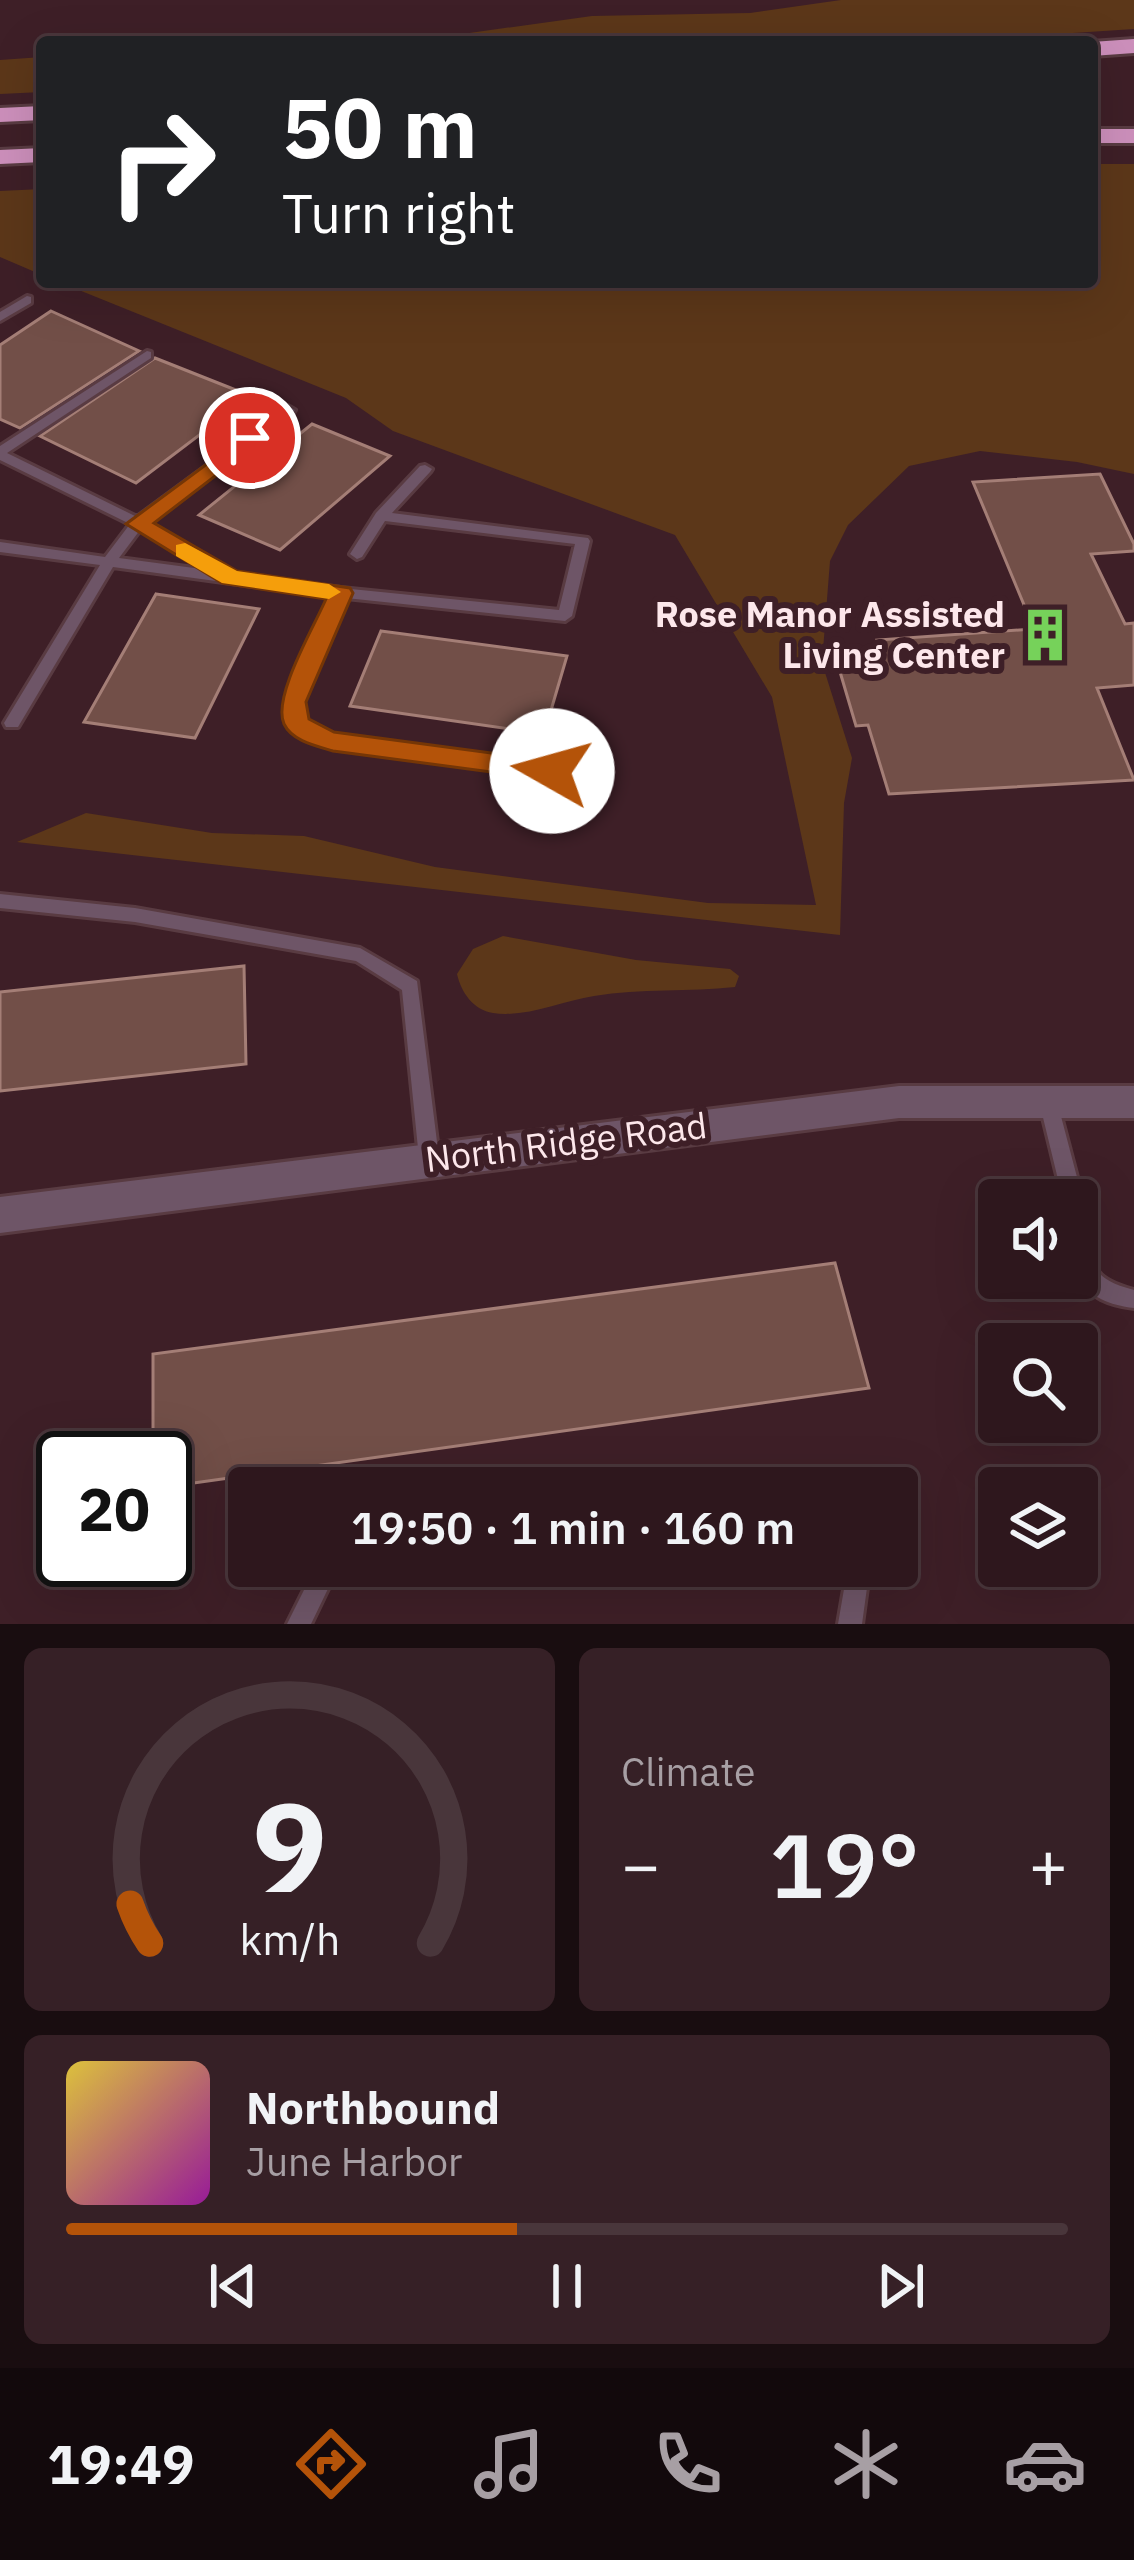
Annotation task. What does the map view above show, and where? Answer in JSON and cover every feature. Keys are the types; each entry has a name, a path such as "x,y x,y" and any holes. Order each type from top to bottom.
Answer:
{"highway":[{"path":"1098,49 1134,46"},
{"path":"0,115 36,113"},
{"path":"1098,136 1134,136"},
{"path":"0,157 36,155"}],"street":[{"name":"North Ridge Road","path":"0,1215 899,1102 1134,1102"}],"lane":[{"path":"0,317 27,300"},
{"path":"148,355 0,454 231,578"},
{"path":"12,723 111,559 138,524 288,410"},
{"path":"357,554 381,517 425,469"},
{"path":"0,547 341,593 566,616 583,541 381,517"},
{"path":"341,593 293,702 296,723 311,735 333,742 552,771"},
{"path":"0,901 135,915 360,955 411,986 429,1158"},
{"path":"1048,1101 1068,1179"},
{"path":"1098,1289 1132,1299"},
{"path":"299,1624 318,1587"},
{"path":"850,1624 856,1587"}],"shaded area":[{"path":"841,0 1134,0 1134,29 1028,36 428,36 592,16 750,13"},
{"path":"36,57 36,92 0,94 0,60"},
{"path":"1098,164 1134,164 1134,474 980,451 909,466 848,525 830,561 822,663 852,758 844,803 840,935 17,842 86,813 212,833 304,836 435,867 708,903 816,905 772,697 675,535 393,431 346,398 74,288 1098,288"},
{"path":"36,189 36,272 0,257 0,191"},
{"path":"503,936 636,960 730,969 739,976 735,987 612,994 531,1011 493,1013 469,999 457,974 473,949"}],"building":[{"path":"51,311 139,351 20,428 0,419 0,345"},
{"path":"155,358 251,396 136,483 40,436"},
{"path":"312,424 390,456 280,550 199,515"},
{"name":"Rose Manor Assisted Living Center","path":"1100,474 1134,544 1134,551 1091,554 1125,624 1134,623 1134,685 1097,688 1134,780 889,794 868,725 856,726 838,665 883,662 877,640 1034,629 973,482"},
{"path":"156,594 259,609 195,738 84,722"},
{"path":"381,631 567,656 544,734 350,706"},
{"path":"244,966 246,1064 0,1091 0,992"},
{"path":"835,1263 869,1388 307,1467 228,1467 228,1478 192,1483 192,1431 153,1431 153,1354"}],"slow traffic":[{"path":"185,551 231,578 329,592"}],"place":[{"name":"Rose Manor Assisted Living Center","path":"1045,635"}],"route":[{"path":"250,438 138,524 231,578 341,593 293,702 296,723 311,735 333,742 552,771"}]}
